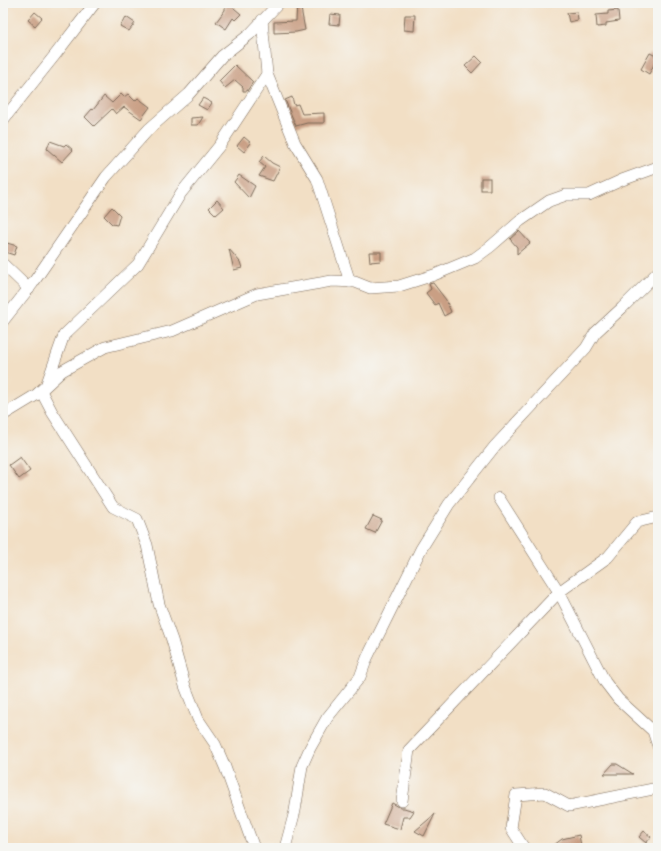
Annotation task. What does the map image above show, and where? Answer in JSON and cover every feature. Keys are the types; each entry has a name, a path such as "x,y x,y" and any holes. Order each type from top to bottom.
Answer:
{"street":[{"path":"3,120 95,3"},
{"path":"3,321 29,289 106,177 149,129 188,94 222,56 250,34 275,4"},
{"path":"262,20 267,74 294,143 317,179 350,282"},
{"path":"254,848 225,767 215,744 198,719 184,686 172,640 159,604 147,545 137,519 113,508 52,412 43,389 64,335 138,264 181,193 220,145 267,74"},
{"path":"3,415 36,396 62,371 105,347 172,332 257,294 332,281 355,282 370,288 399,286 434,275 475,258 520,221 549,201 566,195 589,195 622,180 658,167"},
{"path":"3,264 29,289"},
{"path":"286,848 295,811 302,766 310,748 327,718 360,677 367,658 421,549 449,504 495,446 586,348 595,333 658,272"},
{"path":"499,498 559,592 604,682 618,699 653,731 658,746"},
{"path":"402,801 409,750 559,592 608,557 637,522 658,517"},
{"path":"524,848 511,828 516,795 545,793 569,806 658,788"}],"building":[{"path":"225,3 228,3 241,14 235,20 233,18 226,29 216,22 225,10"},
{"path":"297,3 300,3 305,30 274,33 274,22 296,21"},
{"path":"618,10 619,21 606,23 606,26 597,27 596,15 608,14 608,11"},
{"path":"35,12 42,18 35,26 28,20"},
{"path":"577,12 578,20 569,22 567,13"},
{"path":"330,14 340,15 339,25 329,24"},
{"path":"405,15 415,15 414,31 404,30"},
{"path":"126,17 135,23 129,31 120,26"},
{"path":"650,53 658,57 649,74 641,69"},
{"path":"476,56 482,62 472,73 465,66"},
{"path":"235,65 253,82 247,91 243,91 243,87 235,80 225,88 219,81"},
{"path":"121,94 124,97 128,94 135,101 138,98 150,107 141,119 124,107 116,114 112,109 94,126 85,117 92,109 93,110 104,96 112,103"},
{"path":"292,97 294,105 298,104 302,114 324,113 324,123 307,123 296,126 285,100"},
{"path":"203,98 212,103 207,110 198,105"},
{"path":"203,117 198,125 191,125 191,118"},
{"path":"244,137 251,143 244,152 237,146"},
{"path":"50,141 64,146 66,144 73,150 62,162 47,149"},
{"path":"264,156 272,163 280,167 273,181 259,176 265,167 259,162"},
{"path":"239,175 255,186 249,198 234,182"},
{"path":"481,178 490,178 490,190 481,190"},
{"path":"217,200 224,208 216,215 209,208"},
{"path":"112,207 120,215 117,225 112,224 104,216"},
{"path":"519,231 530,243 517,254 517,247 510,239"},
{"path":"7,243 17,246 14,255 5,252"},
{"path":"229,249 240,262 242,268 234,270"},
{"path":"369,252 381,252 381,261 370,262"},
{"path":"433,283 446,300 451,312 444,316 438,303 435,305 426,293 431,289 429,284"},
{"path":"20,457 30,471 19,479 9,465"},
{"path":"373,516 382,520 375,533 366,529"},
{"path":"613,764 617,764 633,774 604,774"},
{"path":"392,803 401,808 414,811 410,817 403,817 400,829 383,824"},
{"path":"435,814 424,836 415,831"},
{"path":"644,831 651,837 646,843 639,837"},
{"path":"579,835 581,846 569,848 550,848 562,839"}]}
